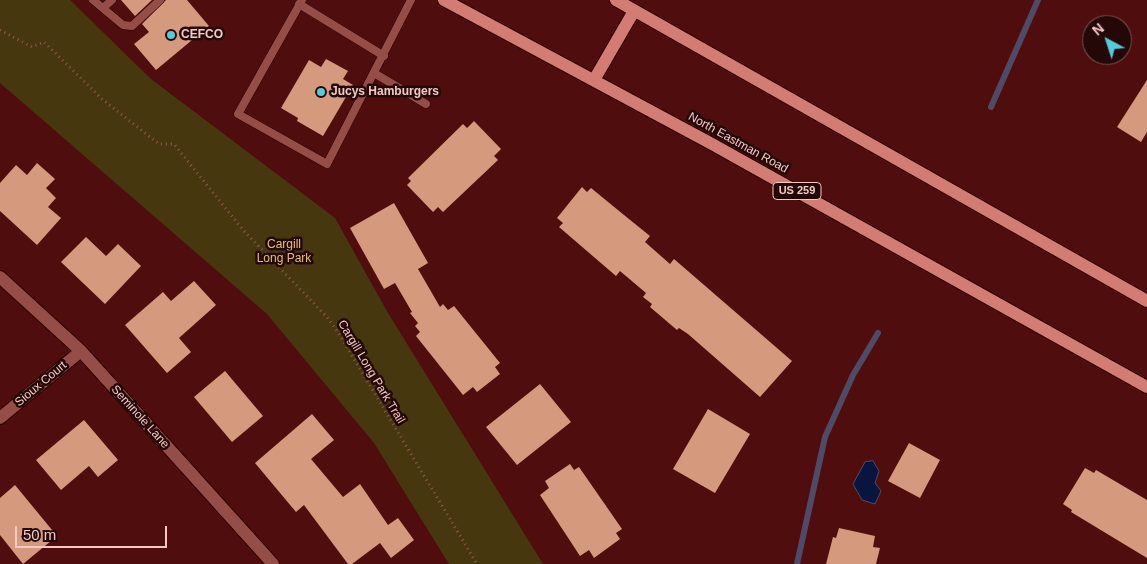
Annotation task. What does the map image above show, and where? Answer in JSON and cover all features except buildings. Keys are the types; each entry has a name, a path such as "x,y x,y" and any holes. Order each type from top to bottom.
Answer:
{"main road":[{"name":"North Eastman Road","path":"444,0 594,80 1147,387"},
{"path":"616,0 1147,301"},
{"path":"594,80 634,10"}],"street":[{"name":"Seminole Lane","path":"0,277 81,351 273,564"},
{"name":"Sioux Court","path":"0,418 81,351"}],"lane":[{"path":"93,0 123,25 132,26 160,0"},
{"path":"103,8 112,0"},
{"path":"384,56 301,2 238,114 327,164 384,56 411,0"},
{"path":"374,74 426,104"}],"path":[{"name":"Cargill Long Park Trail","path":"0,30 32,47 44,42 102,99 159,144 174,144 243,230 326,316 336,329 477,564"}],"green space":[{"name":"Cargill Long Park","path":"0,0 70,0 151,79 335,218 388,313 543,564 449,564 374,443 267,314 0,83"}],"water":[{"path":"873,461 879,471 875,483 881,491 875,504 862,500 853,484 865,462"}],"waterway":[{"path":"991,107 1038,0"},
{"path":"797,564 825,437 853,375 878,333"}],"place":[{"name":"CEFCO","path":"171,35"},
{"name":"Jucys Hamburgers","path":"321,92"}]}
